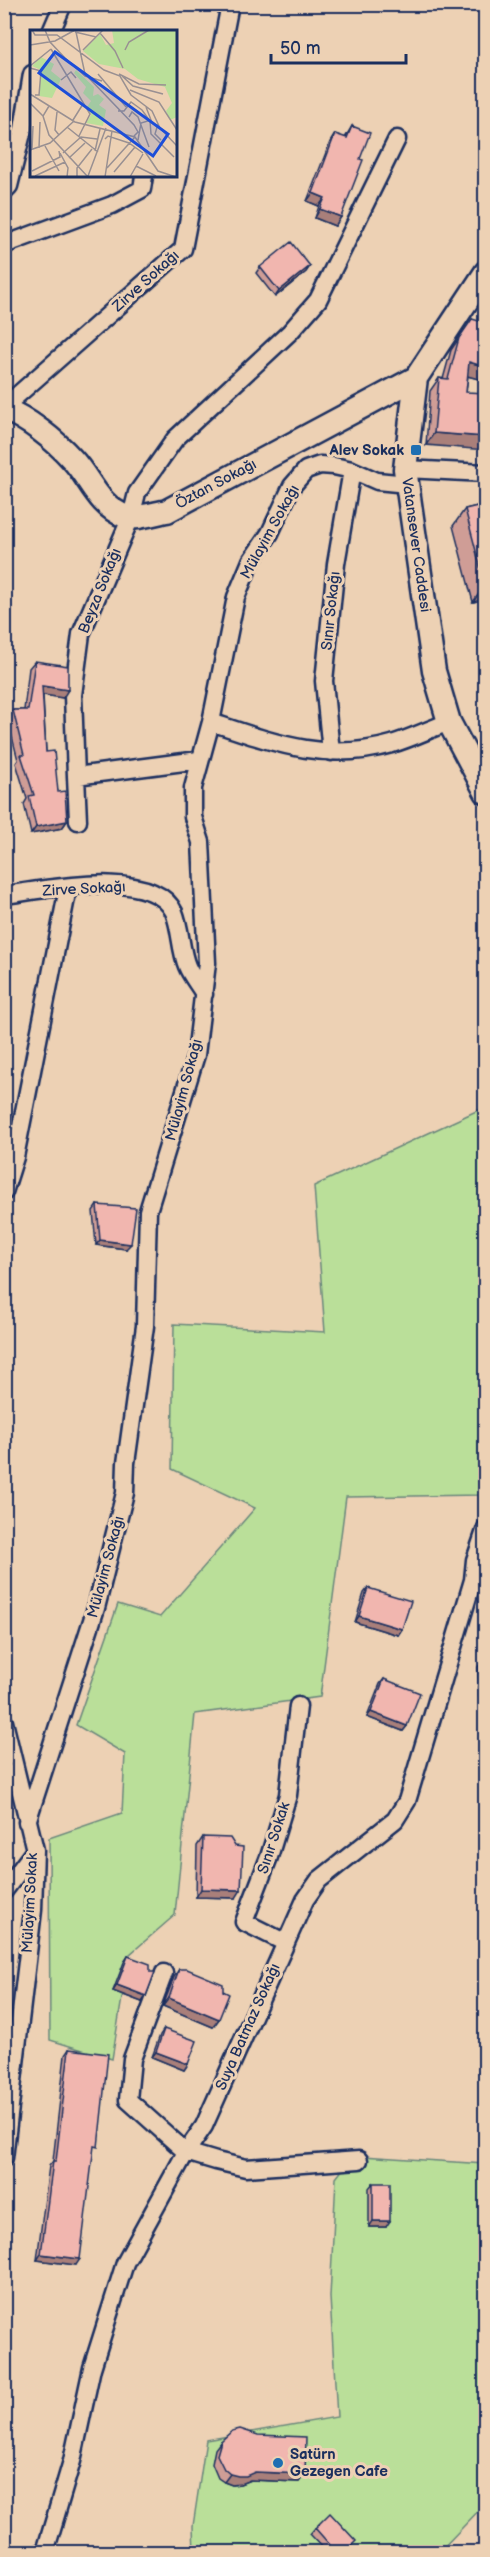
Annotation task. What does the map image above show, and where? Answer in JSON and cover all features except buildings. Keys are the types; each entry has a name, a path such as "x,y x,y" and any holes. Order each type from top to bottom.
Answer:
{"main road":[{"name":"Vatansever Caddesi","path":"486,272 416,378 406,476 434,671 449,722 486,792"},
{"name":"Öztan Sokağı","path":"131,517 167,511 416,378"},
{"path":"4,408 24,417 72,458 103,502 125,516 131,517"}],"street":[{"path":"52,30 63,4"},
{"name":"Zirve Sokağı","path":"4,408 183,249 230,4"},
{"path":"4,191 9,186 23,129 30,86"},
{"name":"Beyza Sokağı","path":"78,820 73,695 81,634 131,517 137,493 175,439 290,332 318,300 397,139"},
{"path":"4,245 112,205 142,189 144,177"},
{"name":"Mülayim Sokağı","path":"27,1822 96,1608 125,1493 126,1463 145,1326 148,1211 196,1055 207,963 201,842 193,817 193,788 211,722 236,597 251,561 270,533 292,486 306,470 320,465 352,470 377,481 406,476"},
{"name":"Sınır Sokağı","path":"331,752 324,681 336,564 352,470"},
{"path":"406,476 486,472"},
{"path":"211,722 296,749 331,752 392,744 449,722"},
{"path":"76,776 199,760"},
{"name":"Zirve Sokağı","path":"4,895 117,884 141,888 159,896 174,911 187,966 204,994"},
{"path":"4,1192 15,1157 68,888"},
{"name":"Suya Batmaz Sokağı","path":"45,2553 72,2461 92,2368 125,2263 186,2152 204,2127 305,1900 319,1880 395,1820 407,1801 479,1579 475,1560 486,1528"},
{"name":"Sınır Sokak","path":"286,1943 244,1922 269,1857 288,1795 298,1706"},
{"name":"Mülayim Sokak","path":"4,1722 35,1850 33,1910 4,2158"},
{"path":"4,1891 35,1850"},
{"path":"164,1973 132,2059 129,2100 186,2152 246,2168 358,2160"}],"green space":[{"path":"485,1107 485,1482 481,1495 346,1497 320,1697 195,1714 175,1915 129,1955 112,2059 50,2040 49,1838 122,1813 125,1754 76,1725 118,1604 160,1617 255,1508 172,1469 174,1324 325,1332 314,1186"},
{"path":"362,2156 485,2164 485,2504 439,2552 194,2552 193,2526 206,2440 337,2417 330,2297 336,2178 343,2169"}],"place":[{"name":"Alev Sokak","path":"416,450"},
{"name":"Satürn Gezegen Cafe","path":"278,2463"}]}
